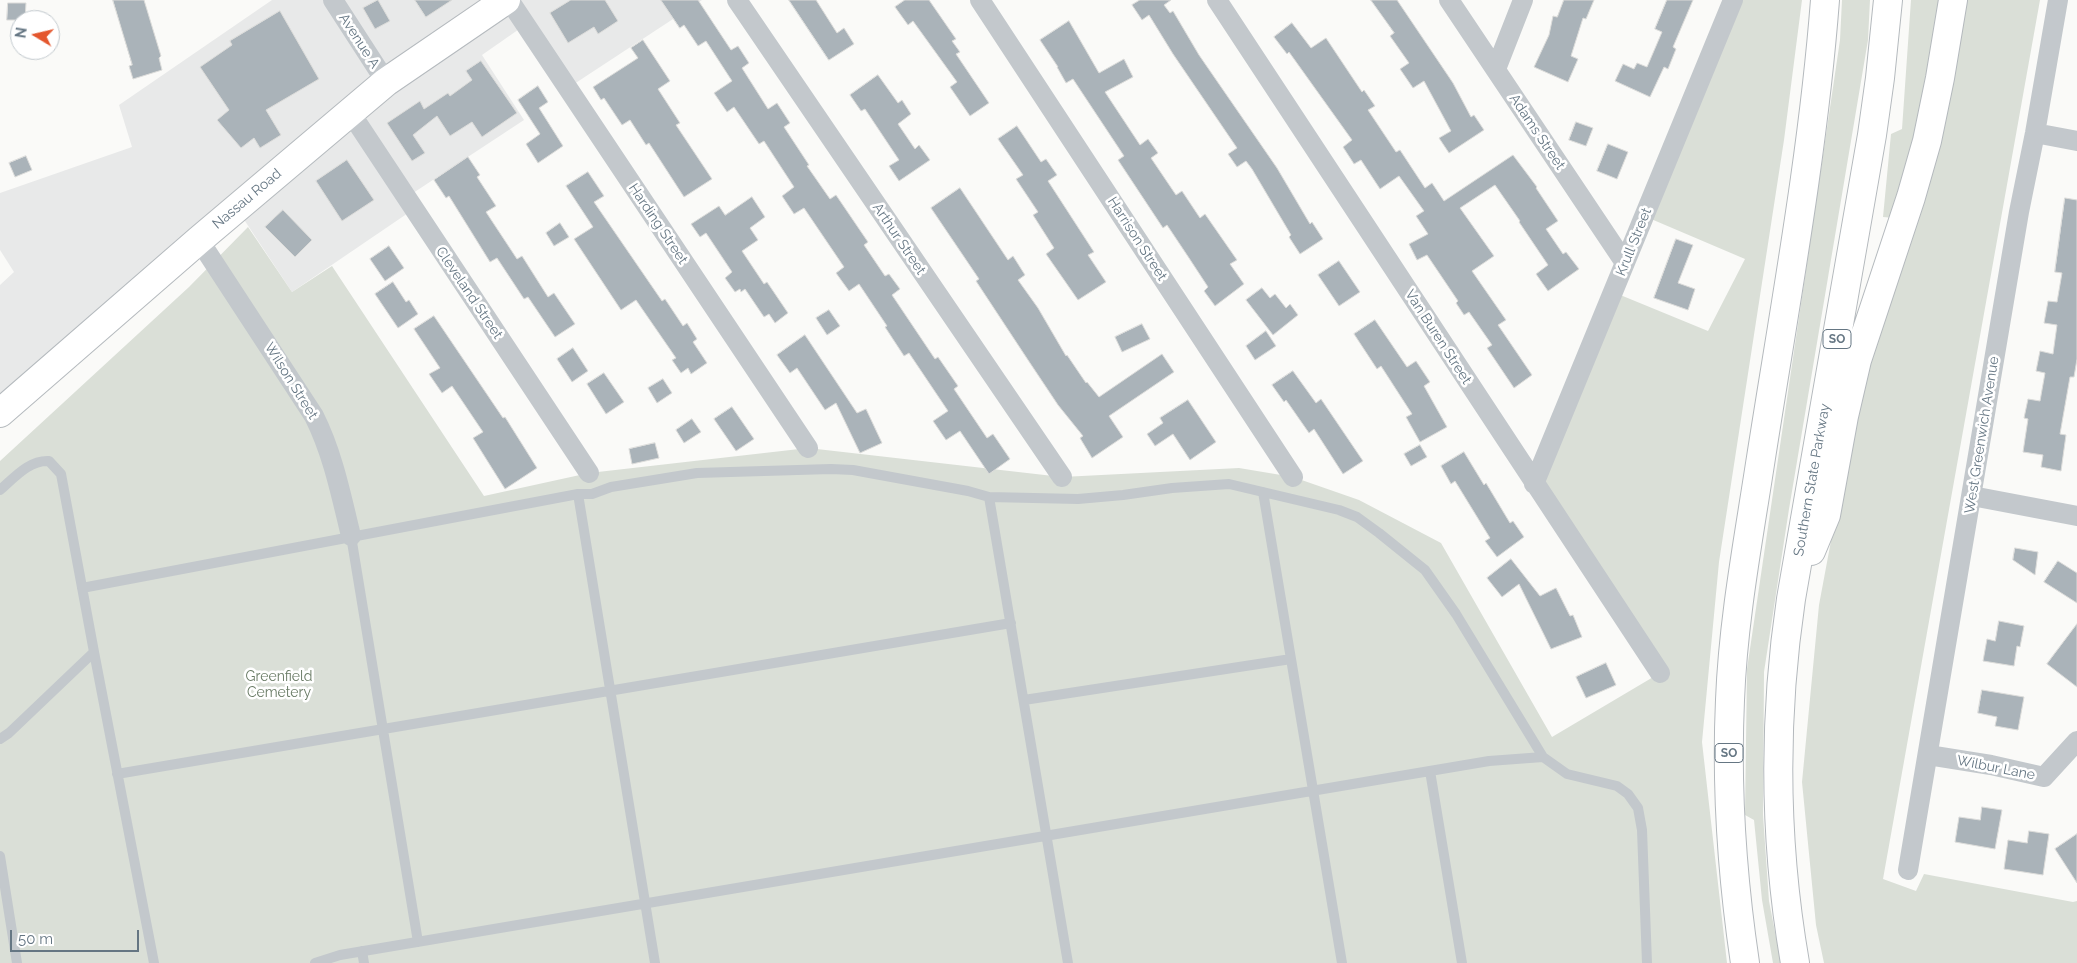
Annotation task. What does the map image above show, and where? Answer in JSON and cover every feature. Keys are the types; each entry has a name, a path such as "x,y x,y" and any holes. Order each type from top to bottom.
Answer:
{"main road":[{"name":"Nassau Road","path":"0,413 199,240 386,82 439,44 508,0"},
{"path":"1809,0 1814,110"},
{"name":"SO","path":"1745,963 1736,888 1729,791 1732,665 1743,575 1814,110 1825,0"},
{"name":"Southern State Parkway","path":"1795,963 1783,880 1778,759 1781,690 1791,599 1872,135 1888,0"},
{"path":"1791,599 1826,514 1844,416 1857,360 1927,141 1953,0"}],"street":[{"name":"Avenue A","path":"333,0 386,82"},
{"name":"Harding Street","path":"508,0 808,448"},
{"name":"Arthur Street","path":"737,0 1062,478"},
{"name":"Harrison Street","path":"980,0 1293,477"},
{"name":"Van Buren Street","path":"1217,0 1660,673"},
{"name":"Adams Street","path":"1449,0 1625,263"},
{"path":"1496,69 1523,0"},
{"name":"Krull Street","path":"1534,484 1733,0"},
{"name":"West Greenwich Avenue","path":"1908,870 2019,212 2058,0"},
{"name":"Cleveland Street","path":"350,112 588,473"},
{"path":"2035,133 2077,142"},
{"name":"Wilson Street","path":"199,240 314,416 324,436 334,467 351,536"},
{"path":"1972,496 2077,516"},
{"name":"Wilbur Lane","path":"1928,755 1991,765 2044,778 2077,741"}],"lane":[{"path":"0,490 24,469 39,460 50,461 61,474 154,963"},
{"path":"82,588 578,494 592,494 611,487 697,474 831,469 853,470 968,491 990,497 1078,499 1123,496 1172,488 1229,484 1339,510 1357,517 1380,533 1425,570 1456,614 1543,757 1567,774 1617,786 1628,794 1638,808 1642,830 1647,963"},
{"path":"1262,492 1342,963"},
{"path":"578,494 655,963"},
{"path":"990,497 1068,963"},
{"path":"351,536 418,942"},
{"path":"117,774 1011,624"},
{"path":"0,739 9,733 94,652"},
{"path":"1024,700 1291,659"},
{"path":"315,963 340,955 362,951 1490,761 1543,757"},
{"path":"1430,772 1462,963"},
{"path":"0,856 17,963"},
{"path":"362,951 364,963"}],"shaded area":[{"path":"272,0 702,0 568,88 525,25 482,55 524,120 407,197 414,209 292,292 237,209 0,413 0,285 14,272 0,250 0,193 132,147 119,105"}],"green space":[{"name":"Greenfield Cemetery","path":"1733,0 1802,0 1784,140 1719,562 1702,742 1727,963 0,963 0,461 189,287 248,227 292,292 332,266 484,496 589,473 808,448 1062,477 1239,468 1293,477 1359,500 1441,543 1552,737 1660,673 1534,484 1613,292 1708,331 1745,259 1644,216"},
{"path":"1842,0 1870,0 1868,40 1789,509 1764,672 1763,815 1769,901 1781,963 1773,963 1762,900 1754,820 1745,815 1747,669 1840,40"},
{"path":"1911,0 1944,0 1925,108 1895,218 1883,217 1891,134 1902,129"},
{"path":"1963,0 2040,0 1883,879 1916,891 1924,874 2073,902 2077,901 2077,963 1824,963 1816,925 1802,782 1819,605 1861,380"}],"building":[{"path":"113,0 144,0 161,56 159,58 162,70 133,79 129,66 132,65"},
{"path":"378,0 390,21 375,29 363,8"},
{"path":"415,0 452,0 426,17"},
{"path":"571,0 605,0 618,21 598,34 594,27 568,43 550,13"},
{"path":"661,0 698,0 731,50 738,46 749,63 742,68 768,109 777,103 790,123 784,127 809,165 807,166 830,199 836,195 868,242 864,245 885,276 889,274 900,289 892,295 935,359 938,357 958,386 954,389 987,438 993,434 1010,459 989,474 960,431 946,440 933,421 948,411 909,353 904,356 859,284 849,291 836,273 844,267 804,208 794,214 782,196 794,187 764,141 759,144 734,107 727,112 714,93 732,81 706,41 698,46 684,25 680,28"},
{"path":"789,0 816,0 837,33 844,28 854,44 829,60"},
{"path":"905,0 929,0 956,39 952,41 960,52 956,54 989,103 970,116 950,87 957,82 913,21 908,25 895,7"},
{"path":"1140,0 1171,0 1164,5 1170,13 1173,11 1199,55 1277,168 1310,224 1312,222 1323,239 1300,254 1289,237 1291,235 1252,169 1246,161 1237,167 1228,154 1237,148 1173,54 1149,15 1142,20 1132,5"},
{"path":"1371,0 1397,0 1453,83 1471,117 1474,115 1484,130 1449,153 1439,138 1451,131 1424,81 1413,88 1400,69 1409,63 1390,36 1394,33"},
{"path":"1564,0 1594,0 1586,19 1583,18 1571,56 1578,59 1568,82 1534,67 1549,35 1553,16 1557,17"},
{"path":"1667,0 1693,0 1673,47 1676,49 1668,69 1664,67 1650,97 1615,81 1623,64 1634,69 1637,63 1647,67 1662,32 1655,29"},
{"path":"8,3 26,3 26,10 10,10 10,20 7,20"},
{"path":"280,11 319,79 266,110 281,135 260,148 254,138 241,148 217,120 229,110 200,67 232,45 230,41"},
{"path":"1069,21 1099,73 1124,59 1133,77 1105,92 1140,145 1148,139 1158,153 1151,158 1176,195 1182,191 1200,218 1205,214 1237,260 1230,264 1244,284 1215,306 1204,291 1208,287 1189,258 1167,225 1163,228 1118,160 1124,156 1073,79 1066,83 1040,40"},
{"path":"1292,23 1311,48 1326,38 1362,92 1364,90 1375,106 1368,110 1396,152 1400,150 1425,188 1432,183 1444,201 1513,155 1537,187 1558,221 1546,229 1563,254 1566,252 1579,269 1548,291 1536,274 1548,265 1495,185 1460,208 1494,256 1472,271 1506,320 1498,325 1532,375 1514,388 1487,348 1492,345 1469,312 1464,315 1456,303 1458,301 1427,255 1417,260 1409,244 1428,234 1416,216 1424,211 1399,176 1380,189 1361,160 1354,164 1343,147 1352,140 1289,52 1287,54 1274,37"},
{"path":"643,40 670,81 658,89 680,123 676,125 712,179 684,197 649,143 646,145 630,120 622,125 604,98 601,100 593,87 638,58 631,48"},
{"path":"481,61 517,113 482,137 472,122 450,136 437,116 413,135 425,153 412,161 387,123 420,101 424,109 448,93 450,96 472,80 466,71"},
{"path":"878,75 898,103 902,100 911,114 898,124 915,149 919,145 930,160 899,181 889,166 899,160 865,109 861,111 850,95"},
{"path":"538,86 548,102 539,108 563,146 538,163 526,144 540,134 518,100"},
{"path":"1576,122 1593,128 1586,146 1569,140"},
{"path":"1017,126 1041,162 1046,159 1057,175 1048,181 1094,252 1088,255 1106,282 1078,300 1046,254 1054,248 1033,215 1038,212 1016,179 1023,175 998,139"},
{"path":"1608,144 1628,152 1617,179 1597,171"},
{"path":"26,156 32,170 15,177 9,163"},
{"path":"468,157 480,175 477,177 496,206 486,212 517,259 522,256 548,297 554,293 575,324 555,337 528,297 524,299 497,258 490,262 449,196 446,198 434,180"},
{"path":"347,160 374,200 342,221 316,181"},
{"path":"588,172 604,196 594,202 662,301 665,299 683,326 687,323 697,339 693,342 707,363 691,374 688,368 681,373 672,360 676,358 636,300 621,310 574,239 593,227 566,186"},
{"path":"960,188 1008,260 1013,256 1025,275 1018,280 1038,308 1066,356 1099,397 1162,354 1174,372 1109,416 1123,437 1092,458 1080,438 1083,436 1058,405 976,281 979,279 931,208"},
{"path":"752,197 765,217 750,228 758,240 742,251 764,284 767,282 788,313 775,323 769,314 764,317 745,289 741,292 740,289 735,292 725,278 732,272 706,233 700,237 691,224 719,206 725,215"},
{"path":"2065,198 2077,200 2077,359 2074,377 2070,377 2060,434 2066,435 2061,471 2041,467 2043,455 2023,452 2028,419 2024,418 2028,399 2040,401 2045,373 2036,371 2040,351 2053,354 2057,325 2044,323 2048,301 2057,302 2062,273 2055,272"},
{"path":"283,210 312,240 295,257 265,227"},
{"path":"560,223 569,237 554,246 546,233"},
{"path":"1676,239 1693,245 1678,283 1695,289 1688,310 1654,298"},
{"path":"389,246 404,268 385,281 370,259"},
{"path":"1339,261 1360,292 1339,306 1318,275"},
{"path":"393,282 406,302 409,300 418,314 398,328 375,294"},
{"path":"1262,288 1270,298 1275,294 1286,308 1290,304 1298,315 1273,335 1246,300"},
{"path":"829,310 840,326 827,335 816,318"},
{"path":"434,316 503,418 505,417 537,468 505,489 473,438 483,432 452,386 442,393 429,374 440,368 414,329"},
{"path":"1375,320 1407,367 1416,361 1430,382 1424,386 1447,427 1420,442 1406,417 1412,414 1381,366 1377,369 1354,334"},
{"path":"1142,324 1150,339 1122,352 1115,337"},
{"path":"1266,331 1276,346 1255,360 1246,346"},
{"path":"805,335 857,413 866,409 882,443 860,453 836,403 825,410 797,368 790,373 777,355"},
{"path":"573,348 588,371 572,382 557,359"},
{"path":"1293,371 1316,403 1321,399 1363,461 1343,474 1314,429 1309,433 1286,400 1284,402 1272,385"},
{"path":"604,373 624,402 606,414 587,384"},
{"path":"663,379 672,393 657,403 648,388"},
{"path":"1188,400 1216,442 1190,460 1173,434 1155,446 1147,434 1163,423 1160,418"},
{"path":"732,407 754,439 736,451 714,419"},
{"path":"692,419 701,432 684,443 676,430"},
{"path":"655,443 659,458 632,464 629,449"},
{"path":"1420,445 1427,457 1411,466 1404,454"},
{"path":"1464,452 1484,485 1486,483 1510,523 1513,521 1524,537 1497,557 1485,541 1490,538 1455,481 1451,484 1441,466"},
{"path":"2015,548 2038,552 2035,575 2013,560"},
{"path":"1511,559 1540,596 1556,588 1570,616 1573,615 1582,637 1551,649 1519,584 1502,597 1487,578"},
{"path":"2058,561 2077,573 2077,603 2044,582"},
{"path":"1999,621 2024,626 2020,647 2017,646 2014,666 1983,661 1987,639 1995,641"},
{"path":"2077,624 2077,687 2047,664"},
{"path":"1606,663 1616,685 1586,698 1576,677"},
{"path":"1982,690 2024,697 2018,730 1995,726 1997,717 1978,713"},
{"path":"1982,807 2002,810 1995,849 1955,842 1959,817 1980,820"},
{"path":"2029,831 2049,834 2043,875 2004,869 2008,840 2027,843"},
{"path":"2077,834 2077,883 2055,849"}]}
